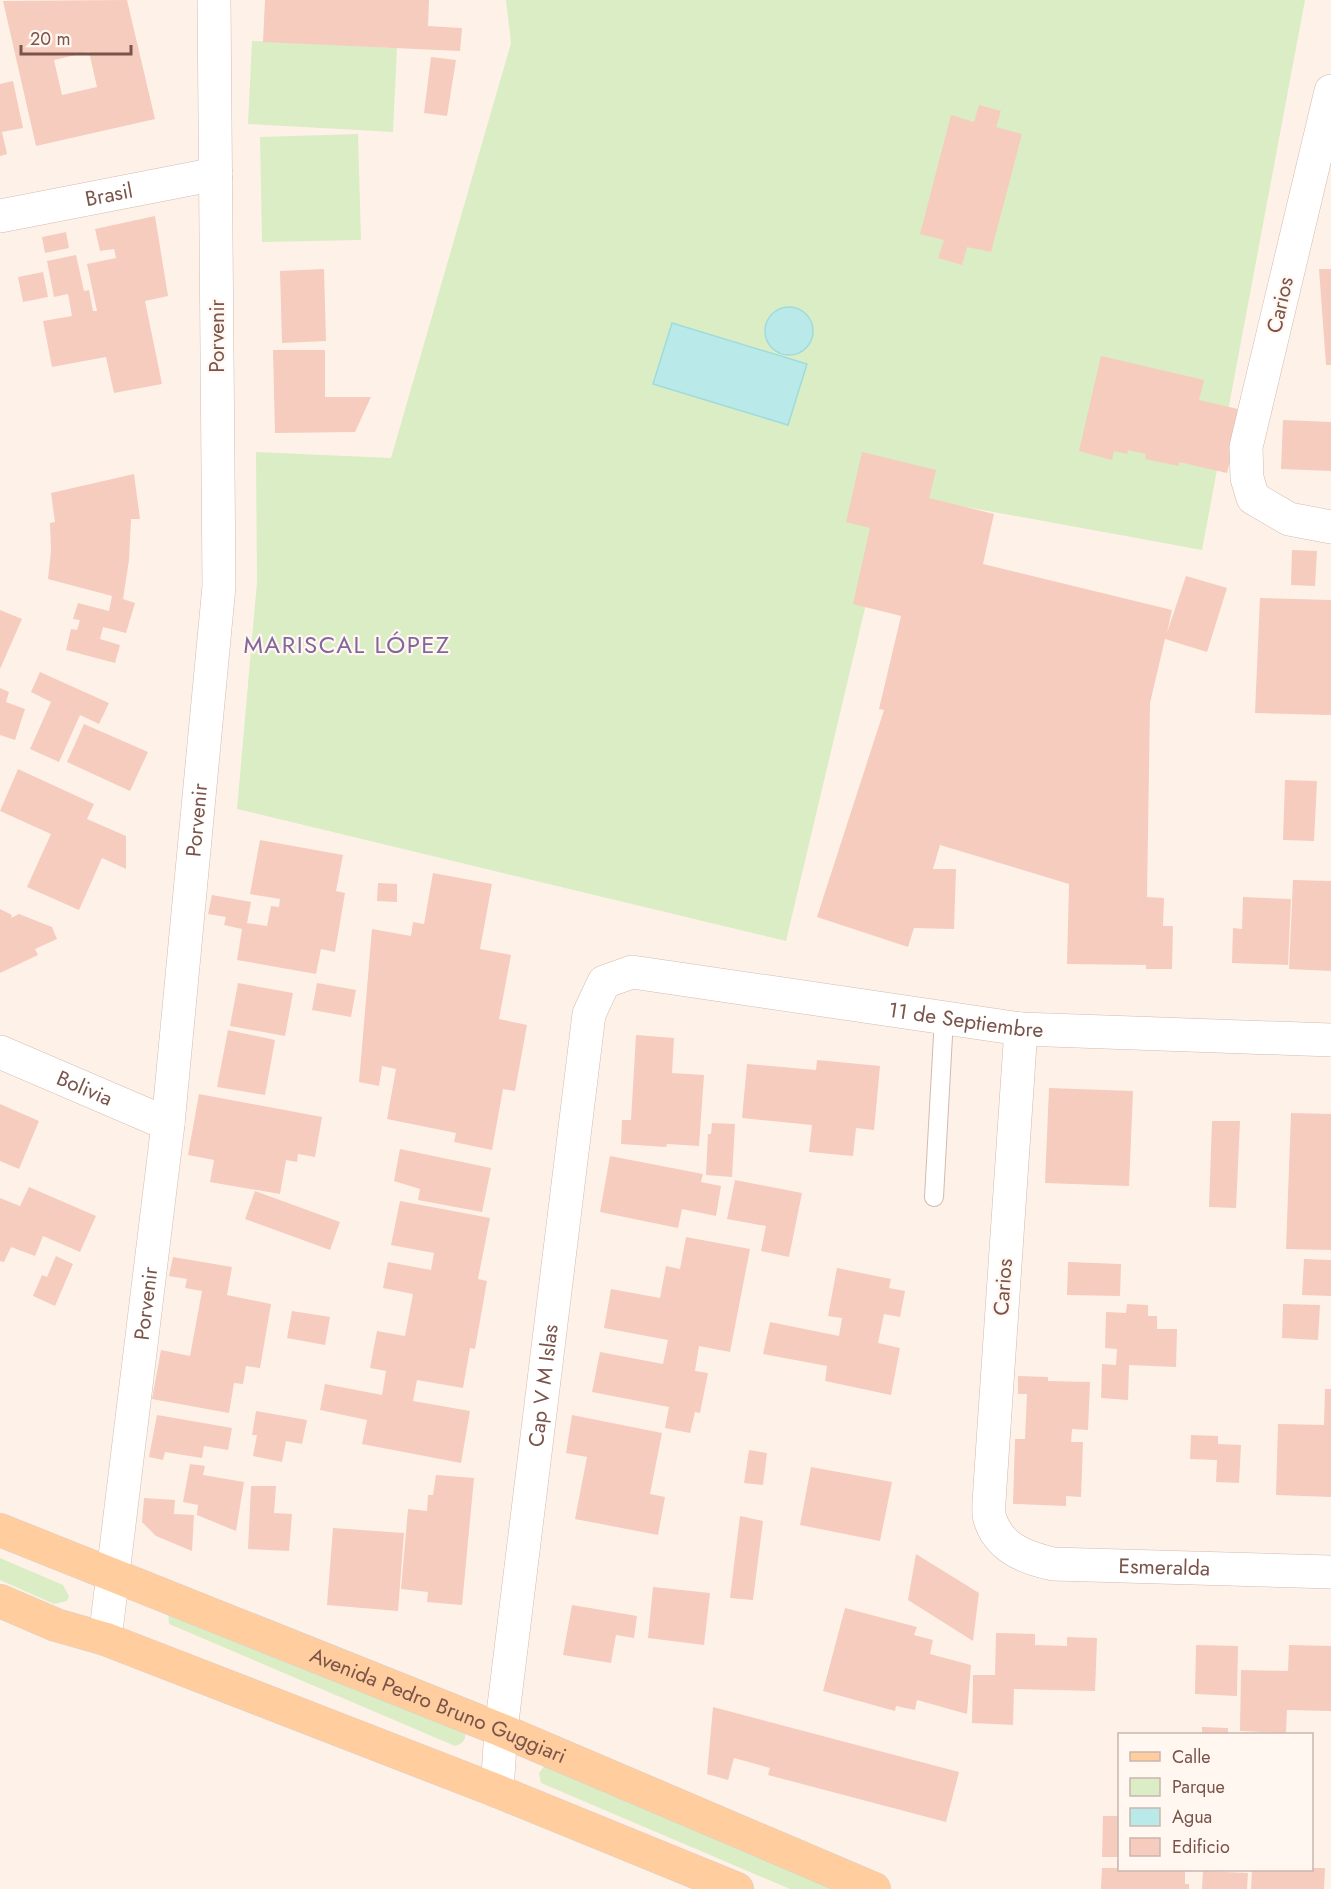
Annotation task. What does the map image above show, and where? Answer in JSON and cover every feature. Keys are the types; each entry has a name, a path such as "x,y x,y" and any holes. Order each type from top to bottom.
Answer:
{"main road":[{"name":"Avenida Pedro Bruno Guggiari","path":"0,1530 501,1730 874,1889"},
{"path":"0,1601 56,1625 105,1639 497,1791 737,1889"}],"street":[{"name":"Porvenir","path":"105,1639 168,1124 219,586 214,0"},
{"name":"Carios","path":"1331,91 1246,447 1246,478 1253,498 1289,519 1331,527"},
{"name":"Brasil","path":"0,216 216,174"},
{"name":"11 de Septiembre","path":"604,982 632,972 1021,1029 1331,1040"},
{"name":"Cap V M Islas","path":"497,1791 501,1730 589,1014 604,982"},
{"name":"Carios","path":"1002,1541 989,1518 990,1486 1021,1029"},
{"name":"Bolivia","path":"0,1052 168,1124"},
{"name":"Esmeralda","path":"1002,1541 1029,1559 1053,1564 1331,1572"}],"lane":[{"path":"934,1197 945,1018"}],"green space":[{"path":"506,0 1305,0 1202,550 944,503 884,528 786,941 237,809 257,582 256,452 391,458 511,43"},
{"path":"252,41 397,48 393,132 248,124"},
{"path":"358,134 361,240 262,242 260,137"},
{"path":"0,1558 63,1585 69,1596 67,1601 54,1604 0,1580"},
{"path":"168,1610 465,1732 464,1739 462,1743 455,1746 169,1624"},
{"path":"545,1765 839,1889 790,1889 541,1783 539,1773"}],"water":[{"path":"789,307 806,314 813,331 806,348 789,355 772,348 765,331 772,314"},
{"path":"672,323 807,364 788,425 653,384"}],"building":[{"path":"127,0 155,119 36,146 3,1","holes":["89,52 97,87 62,95 54,60"]},
{"path":"265,0 429,0 428,26 462,28 460,51 263,42"},
{"path":"431,57 456,60 447,116 424,113"},
{"path":"13,81 23,128 2,132 7,154 0,156 0,84"},
{"path":"979,105 1001,111 996,127 1022,134 991,252 967,247 962,265 938,258 944,240 920,234 951,115 974,122"},
{"path":"155,216 168,296 145,301 162,384 114,393 106,357 52,367 43,321 72,316 68,294 54,297 47,261 76,255 84,291 89,290 93,311 97,311 87,264 116,258 114,249 100,251 95,229"},
{"path":"66,232 69,248 45,253 42,237"},
{"path":"324,269 326,341 282,343 280,271"},
{"path":"1319,269 1331,269 1331,365 1326,365"},
{"path":"43,272 48,297 23,302 18,277"},
{"path":"273,350 325,350 325,397 371,397 355,432 275,433"},
{"path":"1101,356 1204,380 1199,400 1242,410 1227,473 1179,462 1179,466 1145,459 1146,454 1128,450 1127,454 1114,451 1112,460 1079,451"},
{"path":"1283,420 1331,422 1331,471 1281,469"},
{"path":"862,452 936,470 929,498 994,514 983,564 1172,610 1167,633 1186,576 1227,588 1207,652 1165,639 1150,703 1147,897 1164,898 1163,926 1173,926 1172,969 1146,969 1146,965 1067,964 1069,884 940,845 933,869 956,869 954,929 914,928 908,947 817,917 884,710 879,709 901,616 853,604 870,528 846,522"},
{"path":"134,474 140,519 131,519 129,560 123,599 135,603 126,633 103,627 100,639 120,645 115,663 66,650 71,629 77,630 80,620 73,619 78,603 109,611 112,596 48,579 51,551 50,523 55,522 51,493"},
{"path":"1292,550 1317,551 1315,586 1291,585"},
{"path":"1260,598 1331,600 1331,715 1255,713"},
{"path":"0,610 22,619 0,669"},
{"path":"40,672 109,703 99,724 80,715 59,762 30,749 51,702 31,692"},
{"path":"0,688 9,692 6,702 25,709 15,740 0,735"},
{"path":"84,724 148,752 130,791 67,762"},
{"path":"18,769 94,804 87,819 126,836 126,869 102,858 79,910 27,887 51,834 0,811"},
{"path":"1285,780 1317,781 1314,841 1283,840"},
{"path":"260,840 343,855 336,891 345,893 335,952 321,949 316,974 237,960 242,929 224,925 226,917 208,914 212,895 251,902 247,923 267,926 271,906 279,907 280,899 250,894"},
{"path":"433,873 492,884 480,949 511,955 499,1019 527,1025 515,1091 503,1089 492,1150 454,1142 456,1133 387,1119 396,1069 382,1066 379,1086 359,1082 372,929 411,936 413,922 424,924"},
{"path":"1293,880 1331,881 1331,971 1289,969"},
{"path":"378,883 397,884 397,902 377,901"},
{"path":"1243,897 1291,899 1288,965 1232,963 1233,928 1242,929"},
{"path":"0,909 12,915 11,918 19,914 52,927 57,939 35,949 38,955 0,973"},
{"path":"238,983 293,993 285,1036 230,1026"},
{"path":"317,983 356,990 351,1017 312,1010"},
{"path":"228,1030 275,1040 265,1095 217,1087"},
{"path":"636,1035 674,1038 672,1073 704,1075 699,1146 667,1144 666,1147 621,1144 622,1120 631,1120"},
{"path":"817,1060 880,1066 874,1130 856,1128 853,1156 809,1152 812,1125 742,1118 747,1064 816,1070"},
{"path":"1049,1088 1133,1091 1129,1186 1045,1183"},
{"path":"199,1094 322,1117 315,1157 298,1154 297,1162 286,1160 280,1194 210,1182 214,1160 188,1155"},
{"path":"0,1104 39,1121 19,1169 0,1161"},
{"path":"1291,1113 1331,1114 1331,1250 1286,1249"},
{"path":"1212,1121 1240,1121 1236,1208 1209,1207"},
{"path":"712,1123 735,1124 732,1177 706,1175 708,1134 711,1134"},
{"path":"400,1149 491,1168 482,1212 418,1200 420,1189 394,1181"},
{"path":"610,1156 703,1174 701,1182 721,1186 716,1216 682,1209 678,1228 600,1212"},
{"path":"735,1180 802,1193 789,1257 761,1251 766,1226 727,1219"},
{"path":"29,1187 96,1216 80,1252 43,1236 35,1256 11,1247 4,1262 0,1261 0,1198 20,1206"},
{"path":"255,1191 340,1222 330,1250 245,1219"},
{"path":"400,1201 490,1218 478,1279 487,1281 475,1349 470,1348 463,1388 417,1380 413,1401 470,1411 461,1463 362,1444 367,1420 320,1410 325,1384 382,1395 386,1371 370,1368 377,1331 405,1336 413,1294 383,1288 388,1262 431,1270 434,1253 391,1245"},
{"path":"686,1237 750,1249 730,1352 699,1346 695,1371 708,1373 700,1413 695,1412 690,1433 665,1428 669,1407 592,1392 600,1352 663,1364 668,1340 604,1328 611,1289 660,1298 666,1266 680,1269"},
{"path":"56,1256 73,1264 55,1306 33,1296 42,1275 47,1277"},
{"path":"173,1257 232,1267 227,1295 271,1304 260,1368 246,1366 243,1384 234,1383 229,1413 152,1399 161,1350 190,1356 202,1291 185,1288 187,1279 169,1276"},
{"path":"1304,1259 1331,1260 1331,1296 1302,1295"},
{"path":"1068,1262 1121,1264 1120,1296 1067,1295"},
{"path":"837,1268 891,1279 889,1288 905,1291 900,1317 884,1314 878,1343 900,1348 891,1395 825,1381 827,1366 763,1354 770,1322 839,1336 842,1318 828,1316"},
{"path":"1127,1304 1148,1305 1148,1316 1157,1316 1157,1329 1177,1329 1176,1367 1129,1365 1128,1400 1101,1398 1102,1364 1116,1365 1117,1349 1105,1348 1106,1312 1126,1313"},
{"path":"1283,1304 1320,1305 1318,1340 1282,1338"},
{"path":"292,1311 330,1317 325,1345 287,1338"},
{"path":"1018,1376 1048,1377 1048,1381 1090,1382 1088,1430 1072,1429 1071,1442 1083,1442 1081,1497 1066,1496 1066,1506 1013,1504 1015,1439 1025,1439 1027,1394 1018,1394"},
{"path":"1325,1389 1331,1389 1331,1497 1276,1495 1278,1424 1324,1425"},
{"path":"256,1411 307,1420 302,1444 286,1441 282,1462 253,1456 257,1435 252,1435"},
{"path":"157,1415 232,1428 228,1450 204,1446 202,1458 165,1452 163,1460 149,1457"},
{"path":"572,1415 662,1433 650,1494 665,1497 658,1535 575,1519 587,1457 566,1453"},
{"path":"1191,1435 1218,1436 1218,1444 1241,1445 1239,1483 1216,1482 1217,1460 1190,1459"},
{"path":"749,1450 767,1453 763,1485 744,1483"},
{"path":"190,1464 205,1466 203,1475 244,1482 236,1531 197,1515 198,1505 183,1502"},
{"path":"811,1467 892,1482 880,1541 800,1525"},
{"path":"436,1475 474,1478 462,1605 427,1602 428,1592 401,1589 408,1509 427,1511 428,1495 433,1495"},
{"path":"251,1486 276,1486 274,1513 292,1514 289,1551 248,1549"},
{"path":"144,1498 175,1500 174,1514 194,1515 192,1551 156,1536 142,1522"},
{"path":"740,1516 763,1521 753,1600 730,1598"},
{"path":"333,1528 404,1533 398,1611 327,1605"},
{"path":"916,1554 979,1593 973,1641 908,1600"},
{"path":"653,1587 710,1593 704,1645 648,1638"},
{"path":"572,1605 637,1616 634,1638 616,1635 611,1663 563,1655"},
{"path":"845,1608 917,1627 914,1635 933,1640 930,1654 971,1665 967,1714 917,1700 915,1710 896,1706 895,1711 823,1691"},
{"path":"996,1633 1035,1634 1035,1645 1067,1646 1067,1637 1097,1638 1095,1691 1014,1689 1013,1725 972,1723 973,1675 995,1675"},
{"path":"1196,1645 1238,1646 1237,1696 1195,1694"},
{"path":"1289,1645 1331,1646 1331,1711 1287,1710 1286,1733 1240,1731 1241,1670 1288,1671"},
{"path":"713,1707 959,1772 946,1822 768,1775 770,1768 734,1758 728,1780 707,1774"},
{"path":"1202,1727 1228,1728 1228,1733 1202,1733"},
{"path":"1103,1816 1118,1816 1118,1857 1102,1857"},
{"path":"1117,1858 1118,1871 1185,1871 1185,1884 1189,1884 1189,1889 1101,1889 1102,1868 1117,1868"},
{"path":"1313,1868 1325,1868 1324,1889 1251,1889 1252,1871 1313,1871"},
{"path":"1203,1871 1248,1873 1247,1889 1202,1889"}],"district":[{"name":"MARISCAL LÓPEZ","path":"347,645"}]}
